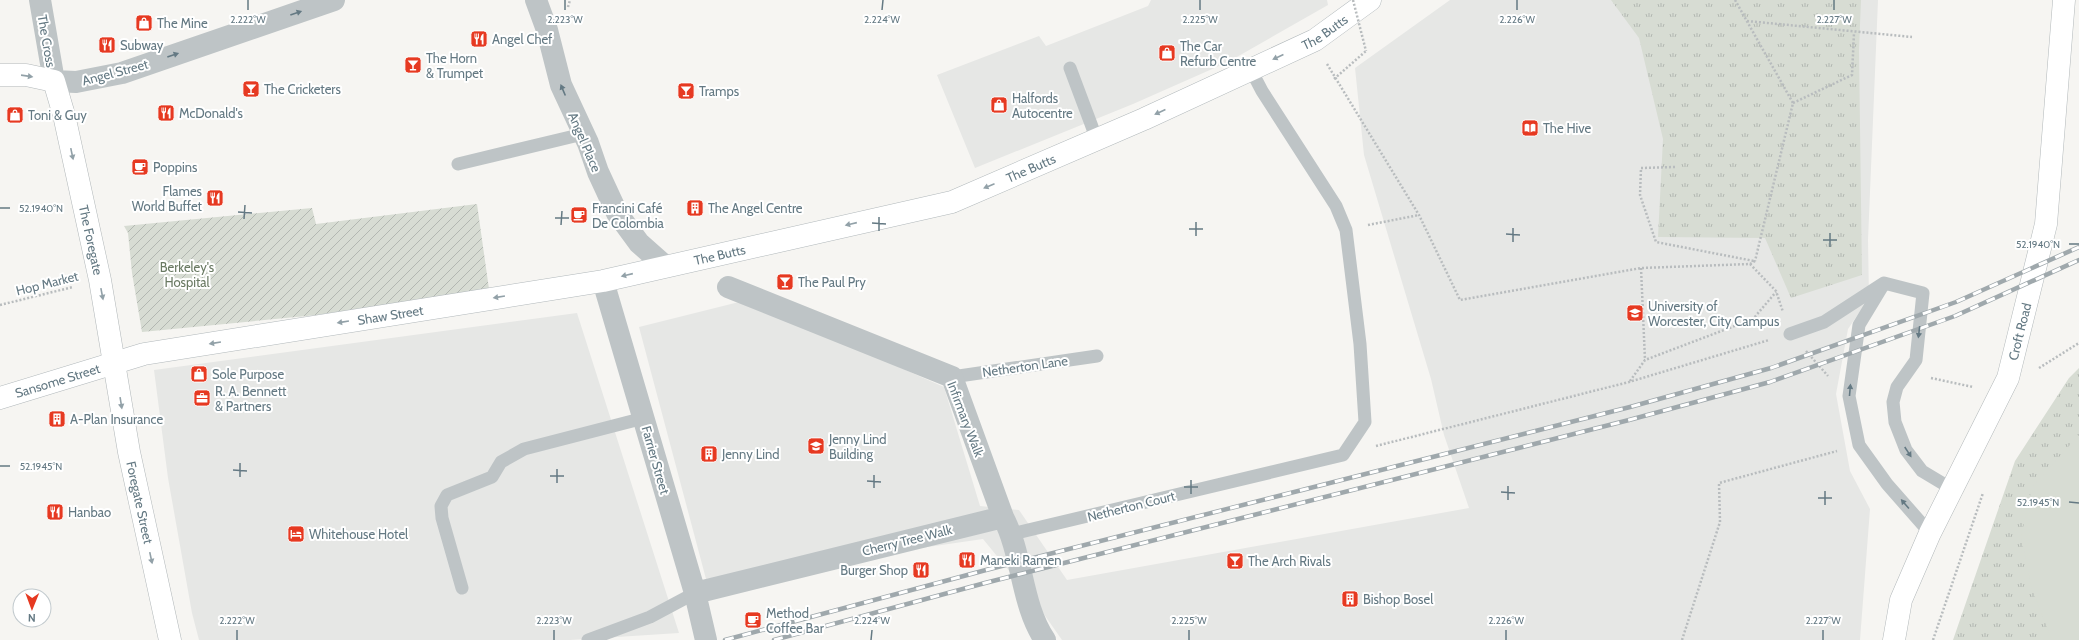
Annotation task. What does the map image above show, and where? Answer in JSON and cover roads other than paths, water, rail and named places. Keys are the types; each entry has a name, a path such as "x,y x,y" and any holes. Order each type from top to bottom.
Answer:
{"main road":[{"name":"The Butts","path":"665,266 952,202 1097,140 1315,40 1370,0"},
{"name":"Croft Road","path":"1894,640 1901,600 1930,533 2008,378 2046,224 2064,0"},
{"path":"0,74 26,75 54,81"},
{"name":"The Foregate","path":"54,81 64,115 100,280 115,364"},
{"name":"Shaw Street","path":"115,364 144,354 603,281 665,266"},
{"name":"Sansome Street","path":"0,398 94,368 115,364"},
{"name":"Foregate Street","path":"115,364 131,460 170,640"}],"street":[{"name":"The Cross","path":"40,0 54,81"},
{"name":"Angel Street","path":"54,81 81,81 122,72 334,0"},
{"name":"Angel Place","path":"536,0 547,30 561,85 617,213 639,243 665,266"},
{"name":"Farrier Street","path":"603,281 695,593 706,640"},
{"name":"Infirmary Walk","path":"728,288 952,377 1007,526 1036,626 1045,640"},
{"name":"Cherry Tree Walk","path":"695,593 1007,526"}],"lane":[{"path":"1070,68 1097,140"},
{"name":"Netherton Court","path":"1007,526 1343,455 1365,422 1360,344 1346,230 1336,206 1262,91 1251,70"},
{"path":"458,164 583,134"},
{"path":"1884,283 1860,325 1849,396 1859,444 1887,484 1930,533"},
{"path":"1790,334 1824,322 1884,283 1924,293 1916,360 1897,387 1893,402 1895,422 1906,450 1922,471 1952,490"},
{"name":"Netherton Lane","path":"952,377 1097,356"},
{"path":"462,588 442,518 441,506 447,495 492,477 501,462 524,449 644,418"},
{"path":"588,640 650,617 695,593"}],"railway":[{"path":"725,640 986,570 1630,407 1771,368 1956,302 2079,247"},
{"path":"774,640 985,583 1629,420 1770,382 1955,316 2079,260"}],"place":[{"name":"The Mine","path":"144,23"},
{"name":"Angel Chef","path":"479,39"},
{"name":"Subway","path":"107,45"},
{"name":"The Car Refurb Centre","path":"1167,53"},
{"name":"The Horn & Trumpet","path":"413,65"},
{"name":"The Cricketers","path":"251,89"},
{"name":"Tramps","path":"686,91"},
{"name":"Halfords Autocentre","path":"999,105"},
{"name":"McDonald's","path":"166,113"},
{"name":"Toni & Guy","path":"15,115"},
{"name":"The Hive","path":"1530,128"},
{"name":"Poppins","path":"140,167"},
{"name":"Flames World Buffet","path":"215,198"},
{"name":"The Angel Centre","path":"695,208"},
{"name":"Francini Café De Colombia","path":"579,215"},
{"name":"The Paul Pry","path":"785,282"},
{"name":"University of Worcester, City Campus","path":"1635,313"},
{"name":"Sole Purpose","path":"199,374"},
{"name":"R. A. Bennett & Partners","path":"202,398"},
{"name":"A-Plan Insurance","path":"57,419"},
{"name":"Jenny Lind Building","path":"816,446"},
{"name":"Jenny Lind","path":"709,454"},
{"name":"Hanbao","path":"55,512"},
{"name":"Whitehouse Hotel","path":"296,534"},
{"name":"Maneki Ramen","path":"967,560"},
{"name":"The Arch Rivals","path":"1235,561"},
{"name":"Burger Shop","path":"921,570"},
{"name":"Bishop Bosel","path":"1350,599"},
{"name":"Method Coffee Bar","path":"753,620"}],"park label":[{"name":"Berkeley's Hospital","path":"187,274"}]}
